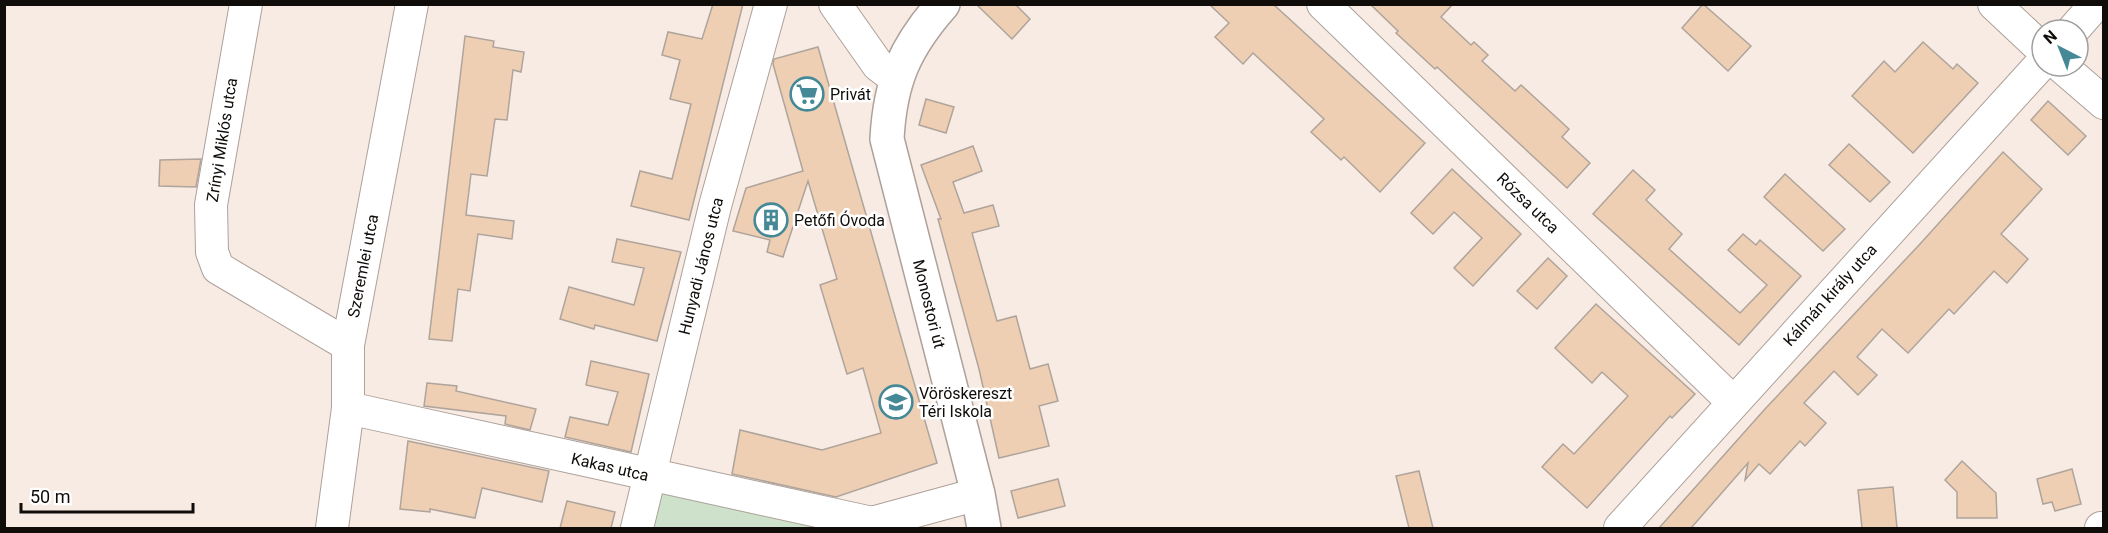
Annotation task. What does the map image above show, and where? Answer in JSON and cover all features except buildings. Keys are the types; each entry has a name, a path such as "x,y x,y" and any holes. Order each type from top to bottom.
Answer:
{"main road":[{"name":"Monostori út","path":"943,4 922,28 905,56 891,96 887,139 978,494 984,528"}],"street":[{"name":"Zrínyi Miklós utca","path":"246,4 211,205 212,252 218,268 348,345"},
{"name":"Szeremlei utca","path":"332,528 348,408 348,345 412,4"},
{"name":"Hunyadi János utca","path":"637,528 718,195 771,4"},
{"path":"835,4 878,65 896,78"},
{"name":"Rózsa utca","path":"1323,4 1733,402"},
{"path":"1994,4 2030,38"},
{"path":"2084,18 2096,4"},
{"name":"Kálmán király utca","path":"1620,528 2030,76"},
{"path":"2075,78 2103,103"},
{"name":"Kakas utca","path":"348,408 868,526"},
{"path":"868,526 978,494"}],"green space":[{"path":"659,488 849,528 645,528"}],"place":[{"name":"Privát","path":"807,94"},
{"name":"Petőfi Óvoda","path":"771,220"},
{"name":"Vöröskereszt Téri Iskola","path":"896,402"}]}
